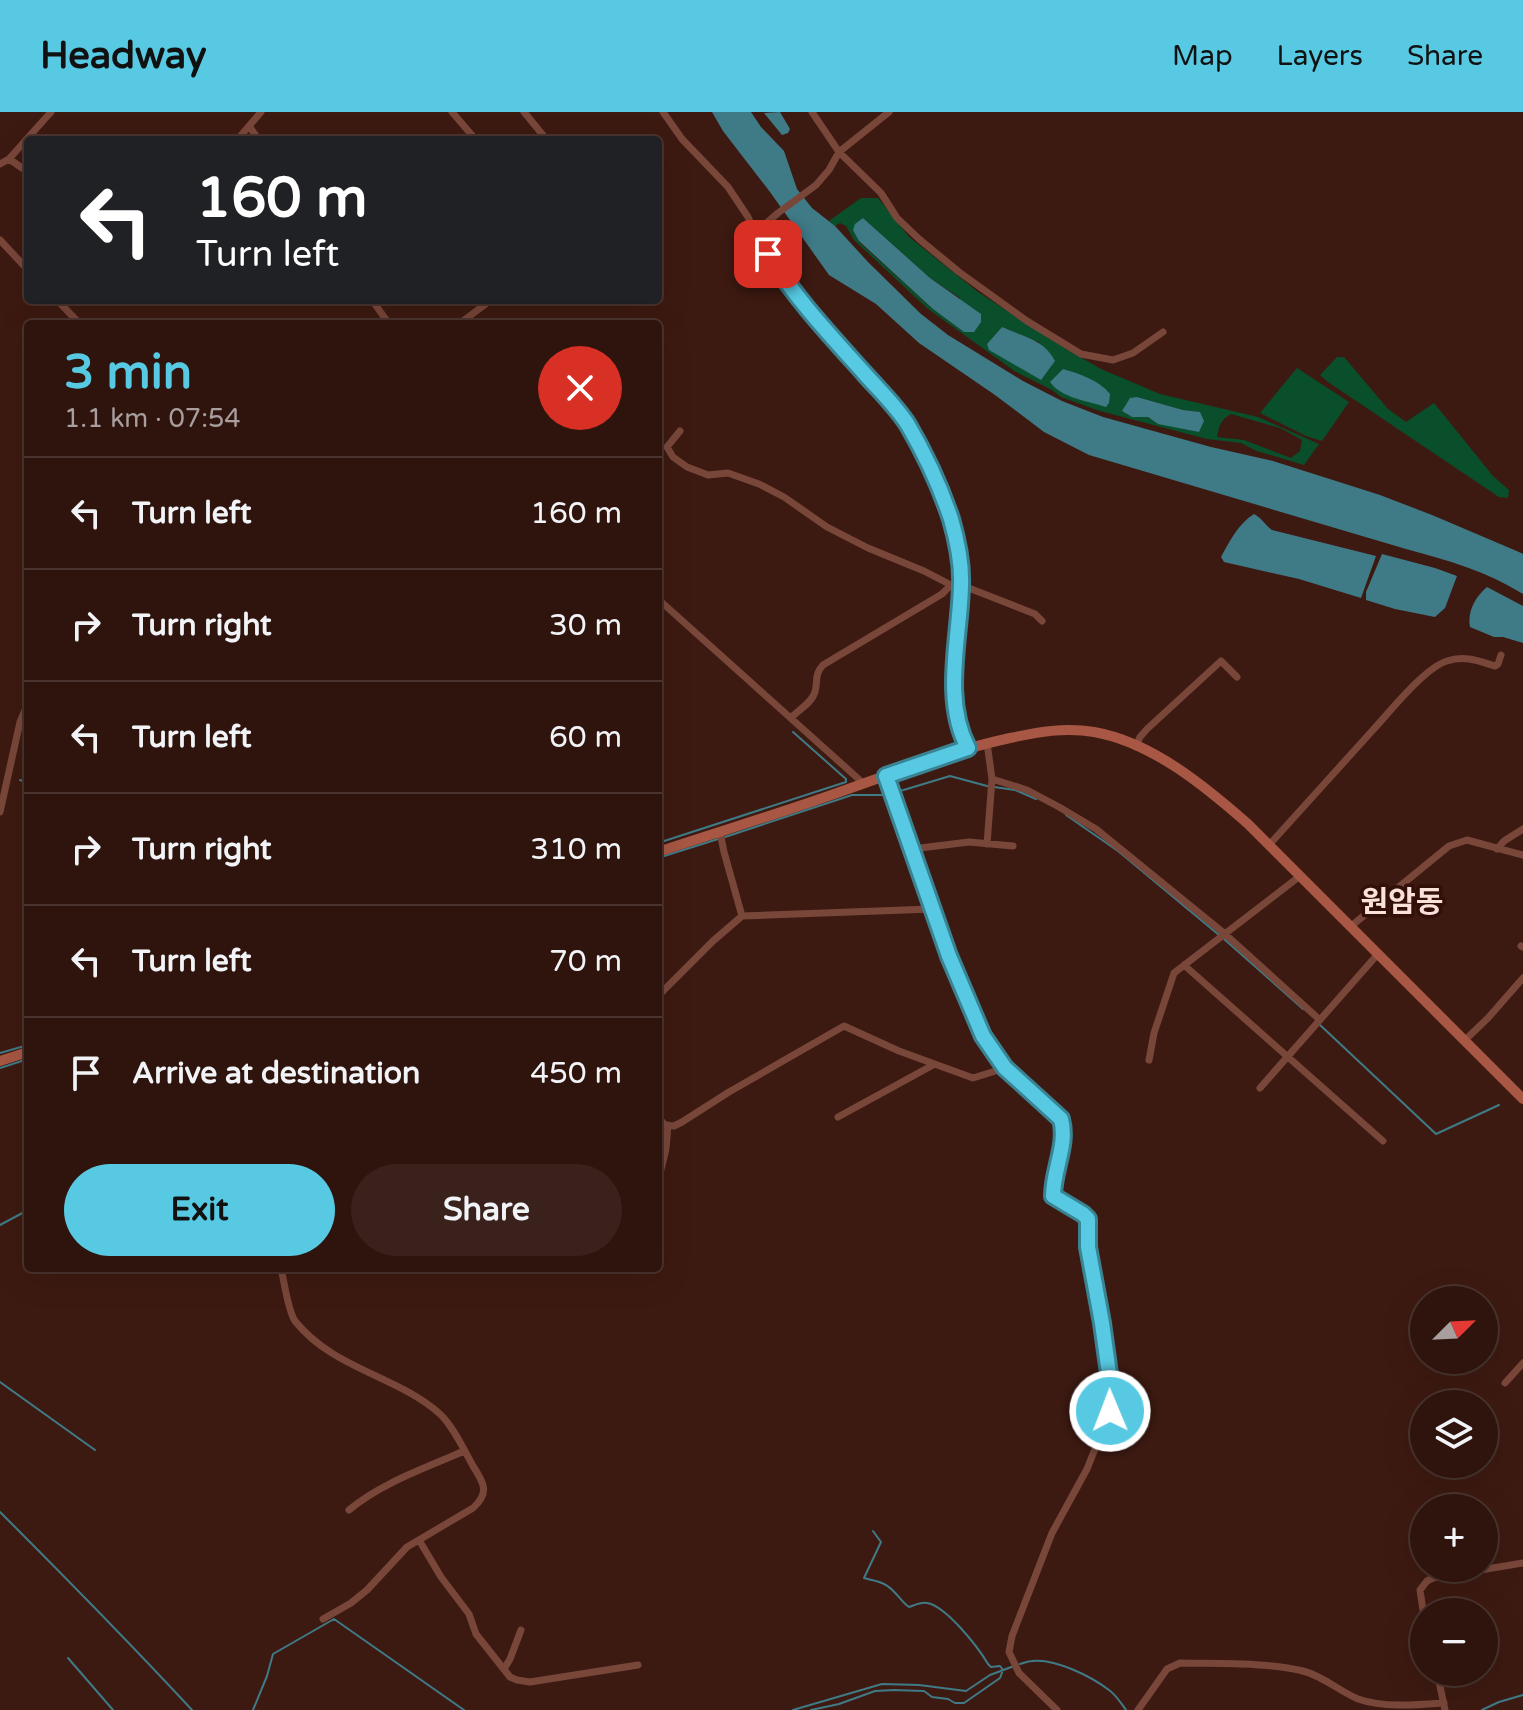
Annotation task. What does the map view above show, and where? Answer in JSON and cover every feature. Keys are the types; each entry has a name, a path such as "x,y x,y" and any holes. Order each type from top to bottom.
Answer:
{"main road":[{"path":"662,851 987,743 1044,731 1077,731 1111,736 1185,772 1212,792 1248,824 1523,1099"},
{"path":"0,1061 24,1053"}],"street":[{"path":"30,136 51,112"},
{"path":"240,136 261,112"},
{"path":"452,112 473,136"},
{"path":"524,112 544,136"},
{"path":"663,112 682,139 728,187 782,276 812,315 907,423 938,483 952,522 961,562 955,707 968,748"},
{"path":"812,112 839,152 881,193 897,218 959,272 1027,321 1081,354 1113,360 1133,353 1163,332"},
{"path":"755,233 804,195 829,170 839,152 889,112"},
{"path":"249,126 256,136"},
{"path":"0,164 24,142"},
{"path":"9,159 24,169"},
{"path":"0,240 24,266"},
{"path":"61,304 76,320"},
{"path":"464,320 486,304"},
{"path":"680,431 667,447 673,457 687,467 708,475 728,473 759,484 827,527 868,548 951,585 961,585 1035,614 1042,621"},
{"path":"791,718 815,694 816,673 823,665 942,594 951,585"},
{"path":"662,603 863,783"},
{"path":"1269,845 1393,707 1428,673 1445,661 1462,658 1495,666 1501,655"},
{"path":"1136,747 1147,729 1221,661 1237,677"},
{"path":"0,812 24,712"},
{"path":"987,743 992,779 987,844"},
{"path":"886,776 960,986 983,1036 1005,1068 1061,1119 1064,1141 1053,1180 1053,1196 1088,1219 1088,1247 1111,1388 1110,1411 1087,1469 1052,1533 1012,1636 1009,1652 1019,1673 1057,1710"},
{"path":"992,779 1027,790 1096,829 1225,934 1320,1020"},
{"path":"1497,849 1523,829"},
{"path":"720,832 742,916"},
{"path":"1350,927 1449,846 1467,840 1523,855"},
{"path":"912,849 969,842 1013,846"},
{"path":"1149,1060 1154,1033 1174,973 1300,876"},
{"path":"662,992 742,916 932,909"},
{"path":"1260,1088 1377,955"},
{"path":"1184,965 1383,1141"},
{"path":"1464,1041 1523,978"},
{"path":"662,1122 674,1126 682,1122 844,1026 933,1065 973,1078 1005,1068"},
{"path":"838,1117 933,1065"},
{"path":"662,1166 668,1125"},
{"path":"282,1272 293,1318 316,1343 420,1399 442,1416 481,1478 484,1492 481,1501 473,1508 407,1547 367,1590 323,1619"},
{"path":"1505,1383 1523,1363"},
{"path":"349,1510 388,1486 464,1451"},
{"path":"419,1540 441,1577 469,1614 476,1634 510,1677 530,1682 638,1665"},
{"path":"1421,1598 1420,1590 1433,1578 1523,1563"},
{"path":"504,1669 521,1630"},
{"path":"1138,1710 1167,1669 1180,1663 1304,1671 1359,1699 1395,1704 1445,1706 1440,1686"}],"green space":[{"path":"861,198 878,198 909,237 978,292 1101,369 1160,394 1258,417 1319,444 1304,465 1241,443 1207,439 1100,411 1061,397 1016,372 928,309 854,240 846,226 840,223 835,226 829,221","holes":["863,218 930,278 960,298 964,332 933,309 859,242","1002,327 1041,343 987,344","1137,397 1199,412 1158,424 1148,417 1132,417 1122,411","1231,414 1280,428 1302,440 1300,451 1291,458 1244,440 1217,437 1221,423"]},
{"path":"1337,357 1344,357 1388,409 1406,422 1434,403 1493,476 1509,490 1508,498 1499,497 1328,382 1320,375"},
{"path":"1297,368 1349,402 1322,441 1260,413"}],"water":[{"path":"712,112 751,112 784,151 797,189 812,208 835,226 921,314 948,335 1023,381 1103,417 1273,461 1380,495 1519,552 1523,554 1523,594 1451,562 1089,455 1044,432 919,343 876,304 829,275"},
{"path":"780,112 790,129 782,135 764,113"},
{"path":"863,218 930,278 981,314 981,322 974,332 964,332 933,309 859,241 853,230"},
{"path":"1002,327 1032,340 1051,354 1055,361 1041,380 989,350 987,344"},
{"path":"1063,369 1089,378 1106,389 1110,394 1106,407 1068,395 1055,387 1050,382"},
{"path":"1130,398 1200,412 1204,421 1199,432 1158,424 1148,417 1132,417 1122,411"},
{"path":"1254,514 1272,530 1376,556 1361,598 1299,579 1224,562 1221,557 1231,539"},
{"path":"1382,554 1457,576 1445,608 1435,617 1366,600 1366,592"},
{"path":"1487,587 1523,606 1523,643 1494,637 1470,627 1473,604"}],"waterway":[{"path":"662,842 846,782 793,732"},
{"path":"725,837 852,795 887,795 950,776 1015,790 1036,799"},
{"path":"20,780 24,782"},
{"path":"1066,815 1118,851 1219,935"},
{"path":"662,857 718,839"},
{"path":"1224,939 1303,1009"},
{"path":"1319,1024 1436,1134 1499,1105"},
{"path":"0,1053 24,1046"},
{"path":"0,1068 24,1060"},
{"path":"0,1225 24,1212"},
{"path":"0,1382 95,1450"},
{"path":"0,1512 192,1710"},
{"path":"811,1710 875,1691 894,1690 924,1691 932,1697 964,1703 1000,1678 1003,1670 1000,1666 991,1667 961,1628 943,1611 925,1603 909,1607 888,1586 864,1578 881,1542 873,1531"},
{"path":"253,1710 273,1654 334,1619 464,1710"},
{"path":"68,1658 113,1710"},
{"path":"1020,1664 1051,1662 1073,1670 1109,1690 1126,1710"},
{"path":"793,1710 882,1684 966,1691 990,1675 1014,1666"},
{"path":"1482,1710 1523,1695"}],"district":[{"name":"원암동","path":"1402,902"}],"route":[{"path":"768,254 812,315 907,423 938,483 952,522 961,562 955,707 959,728 968,748 886,776 960,986 983,1036 1005,1068 1061,1119 1064,1141 1053,1180 1053,1196 1088,1219 1088,1247 1111,1388 1110,1411"}]}
